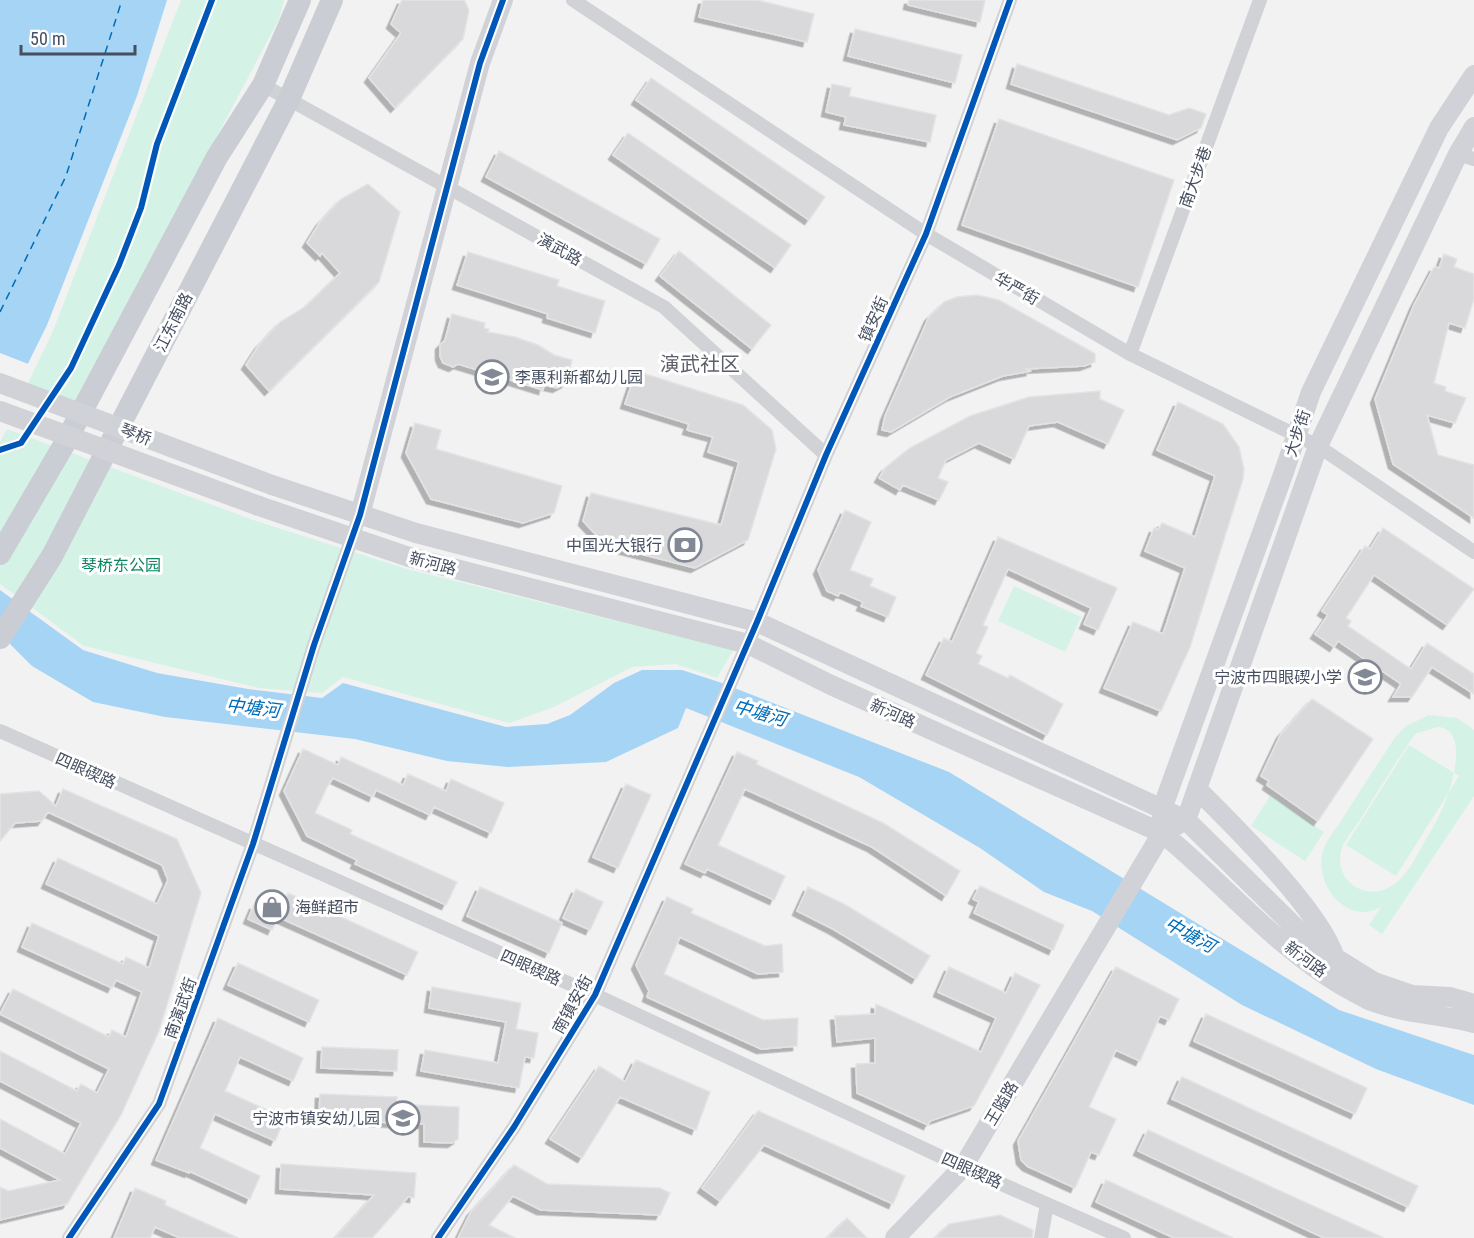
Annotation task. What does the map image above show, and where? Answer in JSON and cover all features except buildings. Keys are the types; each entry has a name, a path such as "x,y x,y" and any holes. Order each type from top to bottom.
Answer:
{"main road":[{"path":"5,545 64,443 217,157 263,85 300,0"},
{"name":"江东南路","path":"0,638 52,556 289,99 332,0"},
{"path":"360,515 480,63 503,0"},
{"name":"大步街","path":"1162,833 1162,809 1311,392 1439,128 1474,75"},
{"name":"大步街","path":"1186,820 1318,446 1466,157 1474,127"},
{"name":"琴桥","path":"0,383 272,485"},
{"name":"琴桥","path":"0,411 259,506"},
{"name":"新河路","path":"272,485 416,533 758,622 1186,820 1284,920 1310,942 1374,982 1412,995 1450,997 1474,1004"},
{"name":"新河路","path":"259,506 409,557 748,644 831,685 1162,833 1189,855 1261,924 1316,970 1370,1001 1409,1012 1474,1023"},
{"path":"1197,789 1281,878 1313,919 1335,958"},
{"path":"1162,833 1186,820"},
{"name":"王隘路","path":"895,1238 963,1167 1162,833"}],"street":[{"name":"华严街","path":"573,0 926,234 1130,354 1318,446 1474,552"},
{"name":"镇安街","path":"748,644 826,455 926,234 1010,0"},
{"name":"南大步巷","path":"1130,354 1260,0"},
{"name":"演武路","path":"263,85 664,307 826,455"},
{"name":"南演武街","path":"69,1238 159,1104 253,844 314,645 360,515"},
{"name":"南镇安街","path":"438,1238 514,1127 595,995 748,644"},
{"name":"四眼碶路","path":"0,732 595,995 963,1167 1124,1238"},
{"path":"1041,1238 1047,1204"}],"green space":[{"path":"181,0 284,0 279,19 76,403 28,383 53,331"},
{"name":"琴桥东公园","path":"7,429 256,521 407,569 733,650 717,678 676,664 632,667 554,707 509,723 343,677 322,693 259,688 84,646 0,584 0,442"},
{"path":"1014,586 1081,617 1065,652 998,621"},
{"path":"1429,715 1457,718 1474,730 1474,796 1382,934 1369,925 1381,907 1368,911 1357,911 1336,900 1324,879 1321,867 1322,855 1325,845 1396,736 1406,726","holes":["1437,727 1448,731 1454,740 1456,753 1451,785 1439,817 1415,859 1399,880 1383,890 1373,892 1355,886 1343,872 1340,862 1342,847 1415,734"]},
{"path":"1409,745 1459,776 1396,876 1346,845"},
{"path":"1270,796 1324,832 1305,861 1251,826"}],"water":[{"path":"0,0 167,0 137,96 47,325 0,420"},
{"name":"中塘河","path":"0,590 83,650 157,673 248,689 322,698 343,683 506,727 547,724 570,715 614,683 642,670 682,670 719,682 949,772 1339,1010 1474,1055 1474,1105 1376,1069 1242,1005 1092,911 1044,892 980,848 859,777 686,708 678,728 606,762 508,767 447,761 355,739 165,717 93,702 32,666 0,634"}],"pier":[{"path":"0,353 31,365 0,423"}],"ferry route":[{"path":"0,312 66,176 122,0"}],"cycle path":[{"path":"0,450 21,443 71,368 119,265 141,208 157,144 212,0"},
{"path":"69,1238 159,1104 253,844 314,645 360,515 480,63 503,0"},
{"path":"438,1238 514,1127 595,995 757,622 826,455 926,234 1010,0"}],"place":[{"name":"李惠利新都幼儿园","path":"492,377"},
{"name":"中国光大银行","path":"685,545"},
{"name":"宁波市四眼碶小学","path":"1365,677"},
{"name":"海鲜超市","path":"272,907"},
{"name":"宁波市镇安幼儿园","path":"403,1118"}],"district":[{"name":"演武社区","path":"700,364"}]}
